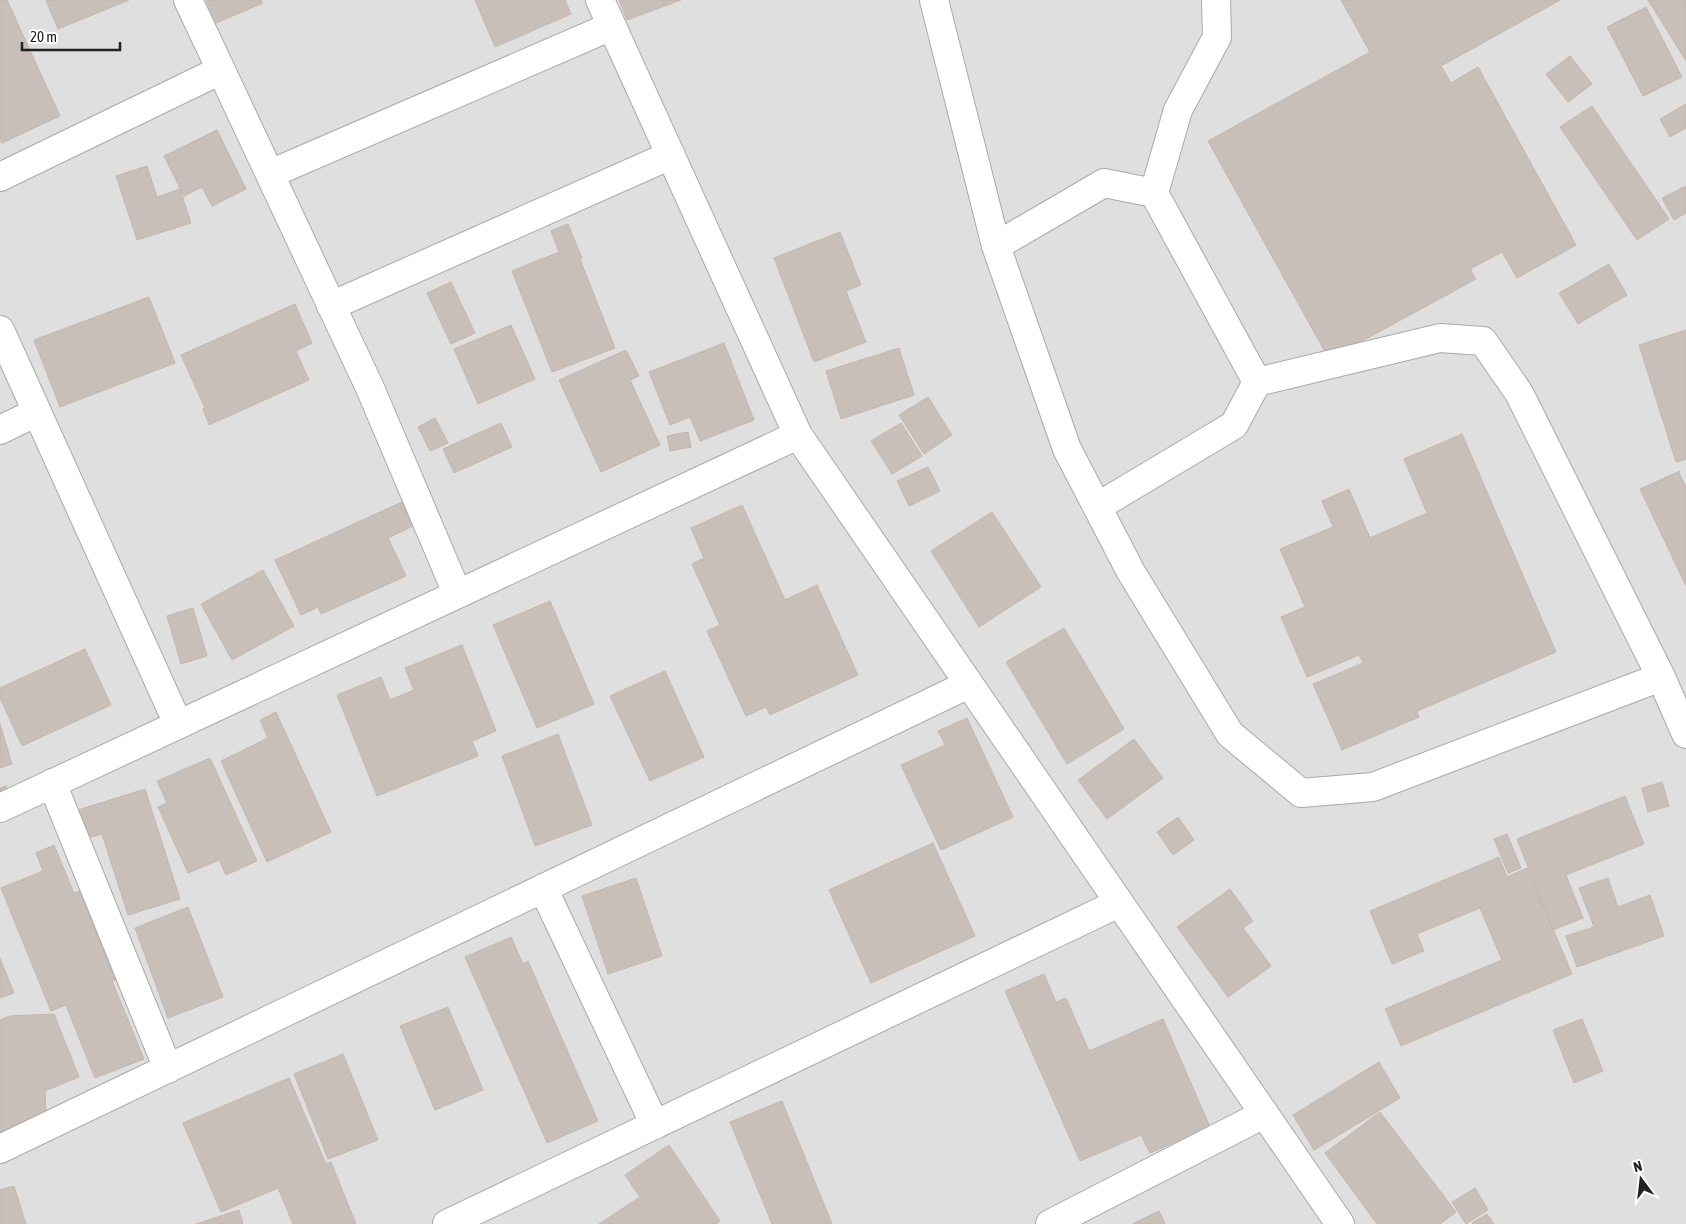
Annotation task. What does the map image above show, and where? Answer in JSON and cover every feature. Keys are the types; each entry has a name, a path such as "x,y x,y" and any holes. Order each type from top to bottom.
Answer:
{"street":[{"path":"188,0 370,388 457,592"},
{"path":"600,0 798,435 1340,1224"},
{"path":"934,0 996,246 1067,449 1131,572 1230,734 1301,793 1373,787 1661,677"},
{"path":"1216,0 1217,37 1178,110 1154,193 1257,382"},
{"path":"270,174 612,26"},
{"path":"0,177 221,70"},
{"path":"331,306 671,155"},
{"path":"996,246 1104,183 1154,193"},
{"path":"0,330 178,724"},
{"path":"1097,507 1234,425 1257,382 1440,338 1483,341 1519,393 1661,677 1686,734"},
{"path":"0,430 37,412"},
{"path":"0,808 457,592 798,435"},
{"path":"0,1149 969,684"},
{"path":"52,783 168,1069"},
{"path":"543,888 655,1124"},
{"path":"447,1224 1119,903"},
{"path":"1050,1224 1264,1114"}],"shaded area":[{"path":"0,0 1686,0 1686,1224 0,1224"}],"building":[{"path":"0,0 7,0 60,116 2,143 0,139"},
{"path":"46,0 129,0 58,29"},
{"path":"206,0 261,0 263,3 216,23"},
{"path":"475,0 565,0 571,14 495,47"},
{"path":"619,0 681,0 627,20"},
{"path":"1341,0 1560,0 1441,66 1451,83 1478,67 1576,245 1517,278 1502,252 1470,269 1476,279 1329,359 1208,141 1370,52"},
{"path":"1648,0 1686,0 1686,61"},
{"path":"1646,7 1682,77 1643,96 1607,27"},
{"path":"1570,56 1592,84 1568,102 1546,74"},
{"path":"1686,104 1686,128 1670,137 1660,119"},
{"path":"1592,106 1669,219 1637,240 1560,127"},
{"path":"217,130 246,189 212,206 202,187 184,196 164,156"},
{"path":"147,166 157,197 180,189 191,223 137,240 116,176"},
{"path":"1686,186 1686,213 1674,220 1662,198"},
{"path":"568,224 615,348 552,372 512,271 559,252 551,231"},
{"path":"840,232 861,285 846,291 866,342 814,362 774,258"},
{"path":"1609,264 1627,295 1578,324 1559,293"},
{"path":"451,282 475,333 451,344 427,293"},
{"path":"149,297 175,363 60,407 34,340"},
{"path":"295,304 312,343 296,351 309,380 209,425 203,409 205,408 181,355"},
{"path":"511,325 535,379 478,404 454,349"},
{"path":"1686,330 1686,459 1676,462 1639,345"},
{"path":"724,343 754,420 700,441 690,417 670,425 649,372"},
{"path":"899,348 914,395 841,419 826,371"},
{"path":"626,350 639,376 630,380 660,445 601,472 559,380"},
{"path":"928,397 952,435 924,454 899,415"},
{"path":"435,418 448,443 430,451 418,427"},
{"path":"501,423 512,447 454,473 443,449"},
{"path":"901,423 922,456 892,474 871,441"},
{"path":"688,432 691,447 670,451 667,436"},
{"path":"1462,434 1556,652 1417,711 1419,717 1342,750 1313,684 1363,663 1359,655 1307,677 1281,617 1305,607 1280,549 1333,527 1322,501 1349,489 1370,538 1427,513 1404,459"},
{"path":"928,467 940,491 909,506 897,481"},
{"path":"1680,471 1679,473 1686,487 1686,586 1640,489"},
{"path":"402,502 413,526 388,538 406,576 321,614 318,607 301,615 275,560"},
{"path":"742,505 785,600 817,585 858,675 770,715 766,707 746,716 707,631 720,625 692,564 704,558 691,528"},
{"path":"992,512 1041,587 979,627 931,551"},
{"path":"263,570 294,626 232,660 201,604"},
{"path":"550,601 594,704 537,728 493,625"},
{"path":"193,608 207,656 181,664 167,616"},
{"path":"1064,628 1124,729 1067,764 1006,662"},
{"path":"462,645 496,731 472,741 478,756 377,796 337,695 381,677 390,700 414,690 405,668"},
{"path":"85,649 111,705 22,746 0,698 0,688"},
{"path":"665,671 704,757 650,781 610,696"},
{"path":"276,712 331,832 267,862 221,761 268,738 260,720"},
{"path":"967,718 1013,817 941,850 901,765 945,745 938,731"},
{"path":"0,724 12,764 0,768"},
{"path":"558,734 592,825 535,846 502,756"},
{"path":"1134,739 1163,778 1107,819 1078,780"},
{"path":"210,758 257,861 226,875 219,860 188,873 158,807 167,803 157,781"},
{"path":"1662,782 1669,806 1648,812 1642,788"},
{"path":"6,786 11,802 0,805 0,788"},
{"path":"145,789 180,899 128,915 102,834 87,838 78,810"},
{"path":"1625,796 1644,844 1566,875 1583,918 1553,930 1517,839"},
{"path":"1178,817 1194,840 1173,855 1157,832"},
{"path":"1507,834 1521,868 1508,873 1494,839"},
{"path":"933,843 975,936 871,983 829,890"},
{"path":"54,845 74,893 80,891 115,980 112,981 144,1059 95,1078 66,1005 51,1011 1,888 43,871 36,853"},
{"path":"1499,857 1507,877 1527,868 1572,974 1401,1046 1385,1009 1502,960 1480,908 1417,934 1424,951 1392,964 1370,911"},
{"path":"636,878 662,956 608,974 582,896"},
{"path":"1608,878 1618,907 1650,895 1664,936 1577,967 1566,936 1594,927 1579,888"},
{"path":"1230,889 1253,921 1243,928 1271,966 1228,997 1177,927"},
{"path":"188,907 223,997 168,1018 135,928"},
{"path":"511,937 523,964 528,961 598,1121 547,1143 465,957"},
{"path":"0,958 14,993 0,998"},
{"path":"1044,974 1056,1002 1066,998 1089,1051 1163,1019 1210,1127 1150,1153 1141,1135 1080,1161 1005,991"},
{"path":"448,1007 483,1090 435,1110 400,1026"},
{"path":"54,1014 79,1077 45,1091 46,1116 0,1137 0,1020 10,1016"},
{"path":"1582,1019 1603,1071 1574,1083 1553,1030"},
{"path":"343,1054 378,1140 328,1159 294,1074"},
{"path":"1379,1062 1400,1098 1314,1150 1293,1115"},
{"path":"289,1078 326,1164 331,1162 356,1224 293,1224 278,1188 221,1212 183,1123"},
{"path":"782,1101 832,1224 772,1224 730,1122"},
{"path":"1380,1112 1456,1212 1440,1224 1377,1224 1325,1153"},
{"path":"669,1145 720,1221 716,1224 599,1224 640,1197 625,1175"},
{"path":"14,1186 26,1224 0,1224 0,1190"},
{"path":"1475,1188 1488,1210 1466,1224 1452,1202"},
{"path":"239,1210 243,1224 196,1224"},
{"path":"1159,1211 1165,1224 1132,1224"},
{"path":"1487,1214 1494,1224 1472,1223"}]}
